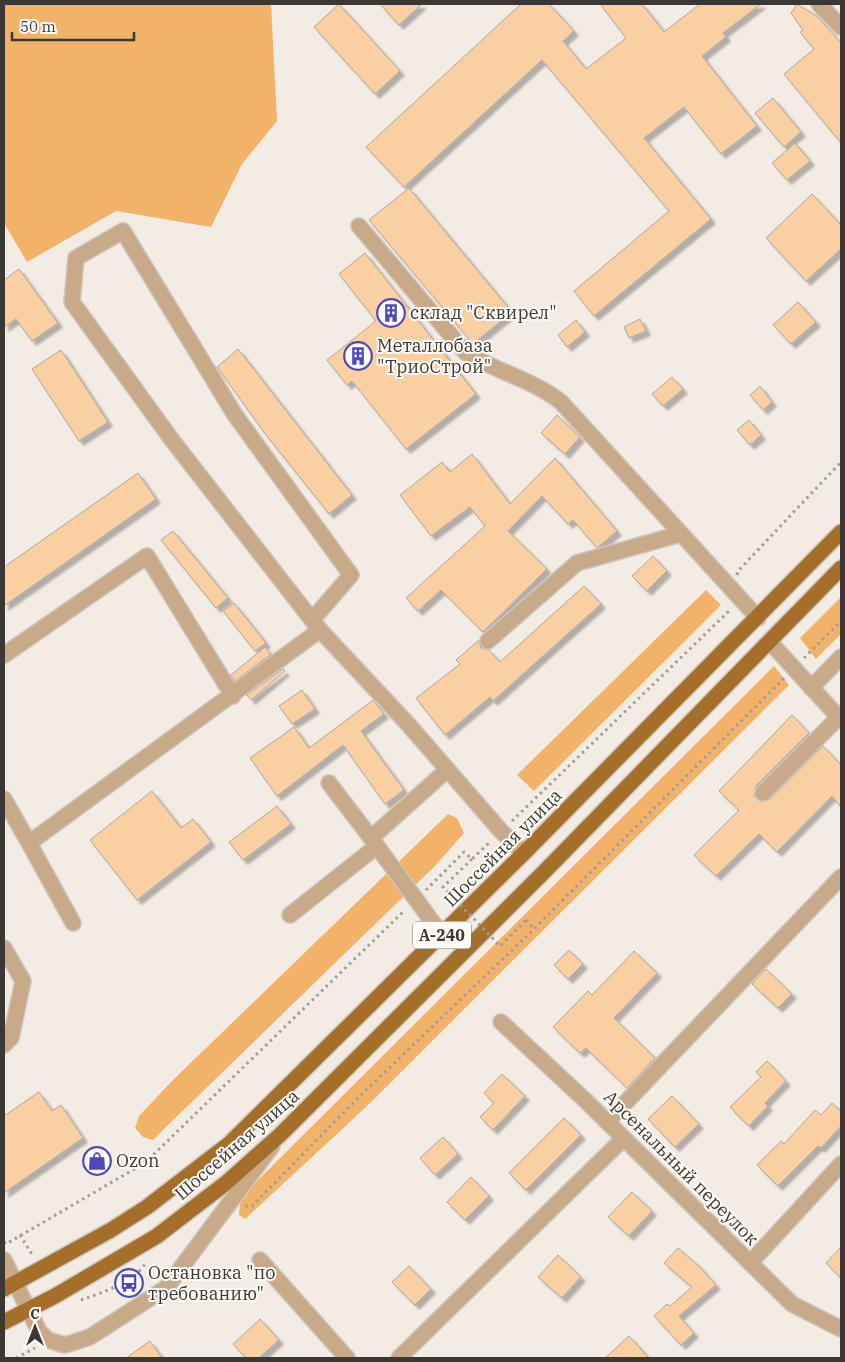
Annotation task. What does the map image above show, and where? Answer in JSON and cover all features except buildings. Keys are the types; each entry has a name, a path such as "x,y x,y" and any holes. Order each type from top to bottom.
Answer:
{"main road":[{"name":"Шоссейная улица","path":"10,1286 147,1207 208,1161 260,1116 524,854 841,532"},
{"name":"Шоссейная улица","path":"4,1322 29,1310 157,1236 226,1184 280,1135 544,872 841,568"}],"street":[{"path":"820,4 841,27"},
{"path":"359,226 465,352 480,362 545,389 561,402 758,618"},
{"path":"29,843 233,696 316,625 350,575 235,415 123,231 76,258 72,302 172,440 316,625 501,831 524,854"},
{"path":"488,641 577,563 680,534"},
{"path":"4,655 146,556 233,696"},
{"path":"763,793 840,719 770,642"},
{"path":"811,688 841,657"},
{"path":"290,915 374,842 447,770"},
{"path":"329,783 442,935"},
{"path":"4,799 72,923"},
{"path":"607,1122 841,877"},
{"path":"4,948 23,981 11,1038 4,1045"},
{"name":"Арсенальный переулок","path":"501,1022 607,1122 792,1304 841,1329"},
{"path":"4,1260 10,1286 29,1310 39,1331 48,1340 65,1344 90,1337 166,1288 280,1135"},
{"path":"399,1358 623,1139"},
{"path":"750,1263 841,1164"},
{"path":"260,1260 347,1358"}],"path":[{"path":"534,929 526,920 500,946 444,887 730,612 738,571 841,462"},
{"path":"227,1207 252,1206 361,1095 534,929 841,621"},
{"path":"4,1242 6,1244 136,1168 151,1157 464,852 472,859"},
{"path":"80,1300 108,1291 142,1270 149,1258"}],"shaded area":[{"path":"4,4 271,4 277,121 242,164 211,227 116,211 27,262 4,223"},
{"path":"706,590 721,605 534,791 517,775"},
{"path":"841,597 841,634 816,659 800,638"},
{"path":"774,666 789,685 366,1107 245,1219 239,1215 240,1201 253,1185"},
{"path":"448,814 457,818 464,833 435,866 153,1140 143,1137 135,1128 139,1116 173,1080"}],"place":[{"name":"склад \"Сквирел\"","path":"391,313"},
{"name":"Металлобаза \"ТриоСтрой\"","path":"358,356"},
{"name":"Ozon","path":"97,1161"},
{"name":"Остановка \"по требованию\"","path":"129,1283"}]}
